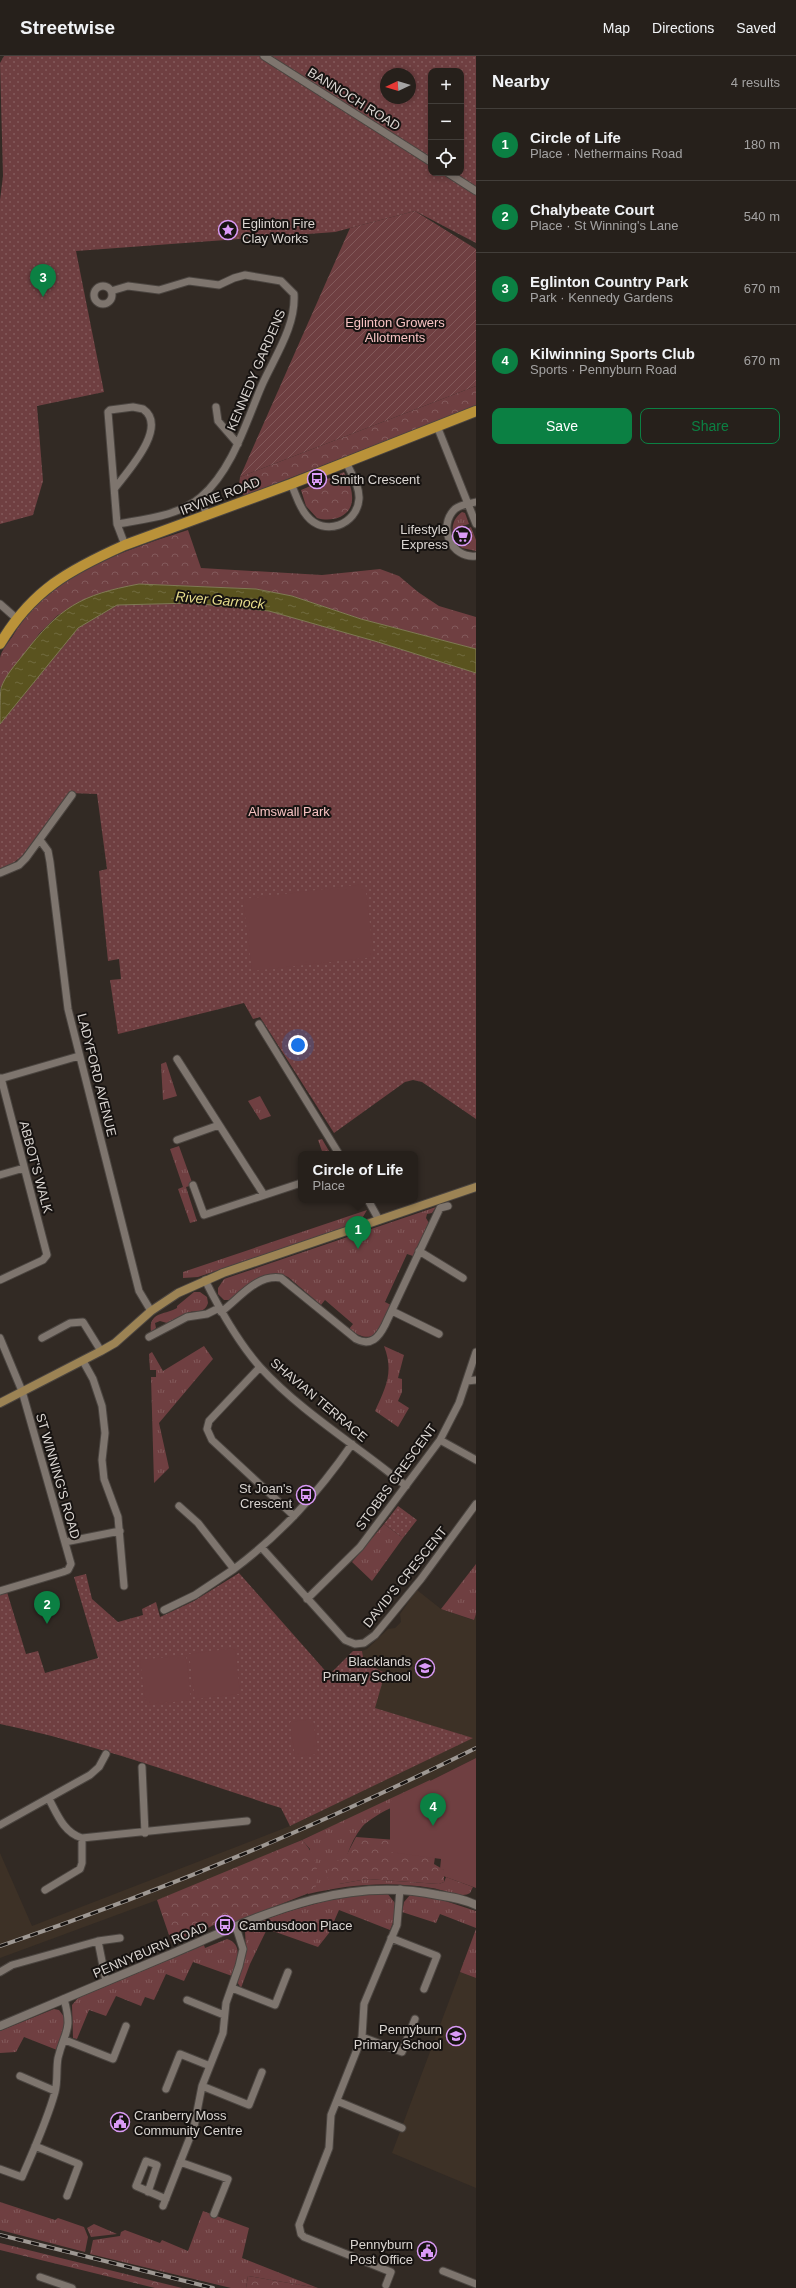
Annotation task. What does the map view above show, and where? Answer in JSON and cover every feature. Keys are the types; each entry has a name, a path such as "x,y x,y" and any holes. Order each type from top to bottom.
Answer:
{"main road":[{"name":"IRVINE ROAD","path":"0,644 16,618 55,581 125,545 291,484 476,411"},
{"path":"0,1402 83,1361 115,1343 151,1312 178,1293 205,1280 476,1187"}],"street":[{"name":"BANNOCH ROAD","path":"264,56 428,160"},
{"path":"453,176 476,191"},
{"name":"KENNEDY GARDENS","path":"111,291 128,286 158,290 189,281 219,285 245,275 281,281 288,286 294,294 295,309 283,341 262,386 238,444 200,497"},
{"path":"216,407 218,420 238,444"},
{"path":"115,488 150,439 148,415 143,409 123,408 110,410 108,412 117,524 125,545"},
{"path":"437,426 476,524"},
{"path":"291,484 302,509 316,524 331,527 345,523 358,508 360,498 346,462"},
{"path":"117,524 157,517 200,497 207,516"},
{"path":"476,502 459,507 451,515 448,533 453,547 458,552 476,556"},
{"path":"0,604 16,618"},
{"path":"0,872 19,865 40,840 72,795"},
{"name":"LADYFORD AVENUE","path":"40,840 50,856 68,1009 79,1056 139,1291 151,1312"},
{"path":"259,1024 337,1151"},
{"path":"1,1078 79,1056"},
{"path":"177,1059 264,1195"},
{"name":"ABBOT'S WALK","path":"0,1280 46,1258 46,1252 1,1078"},
{"path":"177,1140 219,1125"},
{"path":"0,1175 24,1168"},
{"path":"193,1184 204,1215 298,1184"},
{"path":"370,1203 379,1220"},
{"path":"149,1337 187,1317 207,1314 220,1310 247,1289 276,1277 284,1279 360,1341 369,1342 379,1336 440,1208 448,1206"},
{"path":"419,1251 463,1278"},
{"name":"SHAVIAN TERRACE","path":"205,1280 220,1310 260,1367 281,1387 406,1486"},
{"path":"392,1311 439,1334"},
{"path":"42,1338 70,1323 83,1322 101,1351"},
{"name":"ST WINNING'S ROAD","path":"0,1338 22,1391 71,1567 63,1572 0,1591"},
{"name":"STOBBS CRESCENT","path":"307,1599 360,1547 440,1440 459,1403 476,1352"},
{"path":"83,1361 93,1379 102,1406 105,1433 102,1460 104,1479 118,1517 124,1586"},
{"path":"260,1367 209,1421 207,1429 212,1440 294,1516"},
{"path":"467,1381 476,1380"},
{"path":"440,1440 476,1460"},
{"path":"164,1610 195,1595 262,1548 311,1499 352,1444"},
{"name":"DAVID'S CRESCENT","path":"262,1548 345,1640 356,1644 368,1641 389,1619 476,1504"},
{"path":"179,1506 198,1523 234,1569"},
{"path":"65,1542 120,1531"},
{"path":"0,1825 49,1799 96,1770 106,1754"},
{"path":"142,1767 145,1833"},
{"path":"49,1799 64,1826 76,1836 82,1838 145,1833 247,1821"},
{"path":"45,1890 80,1869 82,1863 82,1838"},
{"name":"PENNYBURN ROAD","path":"0,2026 236,1927 296,1904 334,1893 359,1889 400,1889 443,1896 476,1905"},
{"path":"386,2285 391,2272 304,2237 300,2230 303,2215 329,2148 331,2114 362,2037 364,2004 399,1916 400,1889"},
{"path":"148,2192 164,2203 194,2126 202,2086 223,2033 224,2015 243,1949 236,1927"},
{"path":"0,1972 12,1966 98,1941 120,1938"},
{"path":"391,1938 437,1956 424,1988"},
{"path":"98,1941 106,1981"},
{"path":"232,1988 275,2005 288,1972"},
{"path":"0,2169 22,2177 35,2146 55,2091 58,2062 69,2020 64,2000"},
{"path":"186,2000 224,2015"},
{"path":"362,2037 402,2052 415,2019"},
{"path":"65,2040 113,2059 126,2026"},
{"path":"166,2089 180,2054 210,2066"},
{"path":"202,2086 249,2105 262,2072"},
{"path":"20,2076 55,2091"},
{"path":"336,2101 402,2128"},
{"path":"35,2146 79,2164 67,2196"},
{"path":"180,2162 228,2179 214,2214"},
{"path":"443,2271 476,2284"},
{"path":"40,2277 72,2288"}],"shaded area":[{"path":"417,1590 441,1609 473,1620 476,1614 476,1758 390,1801 206,1882 0,1958 0,1853 32,1926 290,1826 472,1738 374,1708 385,1673 364,1662 362,1651 367,1649 388,1629 395,1628 401,1622 400,1614"},
{"name":"Pennyburn Primary School","path":"460,1972 476,1978 476,2188 392,2153"}],"green space":[{"path":"4,56 476,56 476,243 415,211 335,232 76,251 104,392 37,406 43,481 33,515 0,524 0,200 3,176 0,63"},
{"name":"Eglinton Growers Allotments","path":"415,211 476,249 476,386 240,477 350,228"},
{"path":"476,386 476,406 244,496 239,485 240,477"},
{"path":"344,472 352,493 352,503 350,509 336,519 317,518 306,506 301,490"},
{"path":"462,512 465,513 469,524 455,528 463,546 470,544 465,530 471,527 476,540 476,551 462,548 453,535 453,525 455,520"},
{"path":"188,530 201,568 322,575 380,569 399,576 418,592 439,606 476,617 476,649 361,619 292,596 256,589 139,584 58,615 39,634 0,688 0,658 2,652 29,613 48,595 68,580 90,567 114,556"},
{"name":"Almswall Park","path":"192,603 269,611 378,642 476,673 476,1119 422,1082 413,1080 405,1082 334,1133 260,1017 253,1019 244,1003 118,1034 110,980 121,979 119,959 108,961 99,871 107,869 97,794 69,793 22,856 12,864 0,869 0,724 78,628 117,605"},
{"path":"365,884 374,957 252,971 243,899"},
{"path":"166,1062 177,1096 163,1100 161,1064"},
{"path":"260,1096 271,1116 260,1120 248,1101"},
{"path":"322,1139 329,1151 322,1151 318,1140"},
{"path":"179,1146 193,1185 186,1187 197,1221 190,1223 178,1189 183,1187 170,1149"},
{"path":"436,1207 432,1213 427,1214 426,1218 429,1223 413,1256 407,1254 385,1302 391,1305 380,1328 372,1336 366,1337 358,1335 349,1329 353,1324 325,1300 321,1305 288,1277 272,1275 257,1280 249,1284 231,1300 224,1300 218,1294 218,1288 224,1279"},
{"path":"367,1210 360,1222 198,1277 183,1278 183,1272"},
{"path":"194,1292 200,1292 207,1297 208,1303 204,1309 187,1313 167,1323 160,1321 155,1323 156,1328 151,1332 152,1320 155,1317 177,1308 177,1306"},
{"path":"204,1346 213,1359 159,1423 169,1468 154,1483 151,1377 156,1377 156,1370 150,1370 149,1354 152,1352 163,1371"},
{"path":"384,1346 404,1355 398,1378 402,1379 402,1392 398,1401 409,1408 398,1427 375,1411 385,1387 388,1372 387,1355"},
{"path":"398,1506 417,1520 403,1538 384,1524"},
{"path":"384,1524 403,1538 372,1581 352,1562"},
{"path":"476,1564 476,1614 474,1620 441,1609"},
{"path":"239,1573 329,1675 353,1651 362,1651 364,1662 385,1673 375,1708 473,1738 290,1826 281,1808 107,1751 0,1724 0,1594 7,1592 26,1654 38,1651 45,1673 98,1658 74,1577 86,1574 92,1599 118,1622 143,1615 142,1609 156,1602 160,1617 194,1601"},
{"path":"235,1648 240,1694 195,1699 189,1654"},
{"path":"186,1655 191,1700 146,1705 140,1660"},
{"path":"313,1719 318,1754 295,1757 290,1722"},
{"path":"476,1758 476,1888 443,1876 444,1870 440,1869 441,1859 390,1852 390,1801"},
{"path":"430,1780 435,1788 376,1816 362,1827 357,1833 350,1847 339,1884 367,1879 439,1884 444,1882 446,1877 473,1887 470,1893 462,1895 432,1888 385,1884 354,1886 308,1894 310,1849 302,1840"},
{"path":"356,1837 410,1841 436,1850 434,1864 444,1870 444,1882 439,1884 367,1879 339,1884 329,1880 326,1875 336,1862 345,1858"},
{"path":"302,1840 307,1845 316,1864 317,1877 314,1891 228,1925 224,1919 202,1930 192,1929 188,1926 170,1938 157,1900"},
{"path":"387,1893 395,1903 394,1920 390,1930 339,1910 329,1933 318,1947 267,1929 250,1964 241,1988 237,1982 246,1949 245,1931 248,1926 316,1904 351,1896"},
{"path":"410,1895 439,1899 476,1911 476,1928 440,1914 436,1923 402,1912 404,1902"},
{"path":"188,1925 194,1930 200,1931 172,1943 170,1938"},
{"path":"476,1929 476,1978 460,1972"},
{"path":"227,1939 236,1945 238,1954 232,1976 193,1962 184,1981 166,1974 154,2000 145,1997 141,2006 116,1996 106,2016 89,2010 77,2039 73,2038 72,2005 78,1998 204,1945 205,1948"},
{"path":"54,2009 59,2010 65,2018 64,2031 57,2050 24,2037 16,2052 0,2053 0,2031"},
{"path":"0,2202 55,2220 58,2218 84,2227 88,2237 85,2252 0,2230"},
{"path":"203,2211 249,2228 242,2258 318,2288 248,2276 246,2288 231,2288 90,2254 93,2240 120,2236 121,2232 125,2230 160,2243 162,2240 188,2251"},
{"path":"94,2224 117,2234 91,2237 87,2228"},
{"path":"0,2243 182,2288 155,2288 0,2250"},
{"path":"248,2276 318,2288 246,2288"}],"water":[{"name":"River Garnock","path":"139,584 256,589 292,596 361,619 476,649 476,673 378,642 269,611 192,603 117,605 78,628 0,724 1,688 8,675 48,625 60,614 86,599 101,593"}],"railway":[{"path":"0,1946 121,1903 241,1855 301,1830 476,1748"},
{"path":"0,2235 213,2288"}],"place":[{"name":"Eglinton Fire Clay Works","path":"228,230"},
{"name":"Eglinton Country Park","path":"43,297"},
{"name":"Smith Crescent","path":"317,479"},
{"name":"Lifestyle Express","path":"462,536"},
{"name":"Circle of Life","path":"358,1249"},
{"name":"St Joan's Crescent","path":"306,1495"},
{"name":"Chalybeate Court","path":"47,1624"},
{"name":"Blacklands Primary School","path":"425,1668"},
{"name":"Kilwinning Sports Club","path":"433,1826"},
{"name":"Cambusdoon Place","path":"225,1925"},
{"name":"Pennyburn Primary School","path":"456,2036"},
{"name":"Cranberry Moss Community Centre","path":"120,2122"},
{"name":"Pennyburn Post Office","path":"427,2251"}]}
